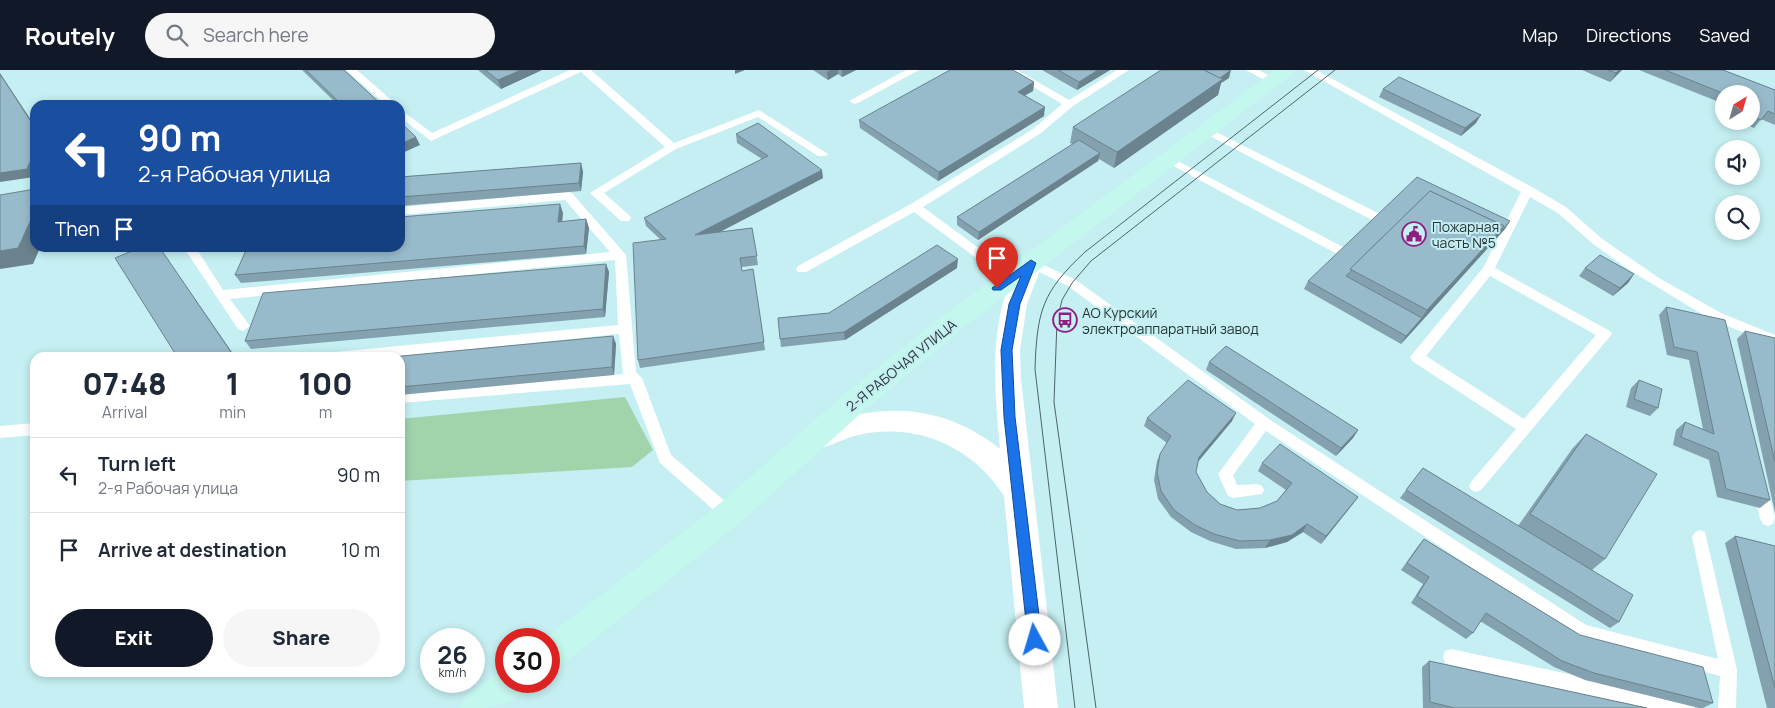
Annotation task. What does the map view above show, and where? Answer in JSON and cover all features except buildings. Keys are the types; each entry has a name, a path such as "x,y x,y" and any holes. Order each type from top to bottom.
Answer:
{"main road":[{"name":"2-Я РАБОЧАЯ УЛИЦА","path":"560,646 729,514 850,406 1021,270 1208,131 1271,74"},
{"path":"477,708 497,693"}],"street":[{"path":"1021,270 1006,350 1010,417 1020,494 1041,708"},
{"path":"811,440 842,427 857,424 887,420 929,424 958,436 984,452 995,462 1020,494"}],"lane":[{"path":"351,70 386,100"},
{"path":"405,116 431,138 578,70"},
{"path":"585,70 672,147"},
{"path":"854,101 914,70"},
{"path":"1010,70 1069,104"},
{"path":"802,269 915,207 1037,131 1069,104 1124,70"},
{"path":"1310,70 1562,210 1585,232 1680,297 1716,316 1775,340"},
{"path":"625,218 596,193 672,147 759,113 822,154"},
{"path":"1208,131 1378,218"},
{"path":"1170,160 1343,252"},
{"path":"1526,428 1417,357 1488,270 1528,190"},
{"path":"405,211 568,196 620,255 623,271 625,329 630,375 635,378 665,459 729,514"},
{"path":"915,207 1021,270 1060,276 1082,290 1264,423 1582,632 1730,670"},
{"path":"193,252 220,295 243,326"},
{"path":"220,295 620,255"},
{"path":"1476,486 1605,334 1488,270"},
{"path":"1716,316 1723,345"},
{"path":"387,352 625,329"},
{"path":"405,398 635,378"},
{"path":"1257,490 1233,492 1225,474 1264,423"},
{"path":"0,432 30,429"},
{"path":"1758,480 1768,519"},
{"path":"1700,537 1730,670 1727,708"},
{"path":"1450,657 1686,708"}],"green space":[{"path":"625,397 653,450 632,467 405,481 405,419"}],"tram line":[{"path":"1075,708 1035,369 1040,317 1051,291 1059,279 1085,252 1318,70"},
{"path":"1096,708 1054,402 1057,321 1062,300 1072,283 1091,261 1335,70"}],"place":[{"name":"Пожарная часть №5","path":"1414,234"},
{"name":"АО Курский электроаппаратный завод","path":"1065,320"}],"route":[{"path":"997,288 1031,263 1014,304 1006,350 1010,417 1016,457 1035,640"}]}
